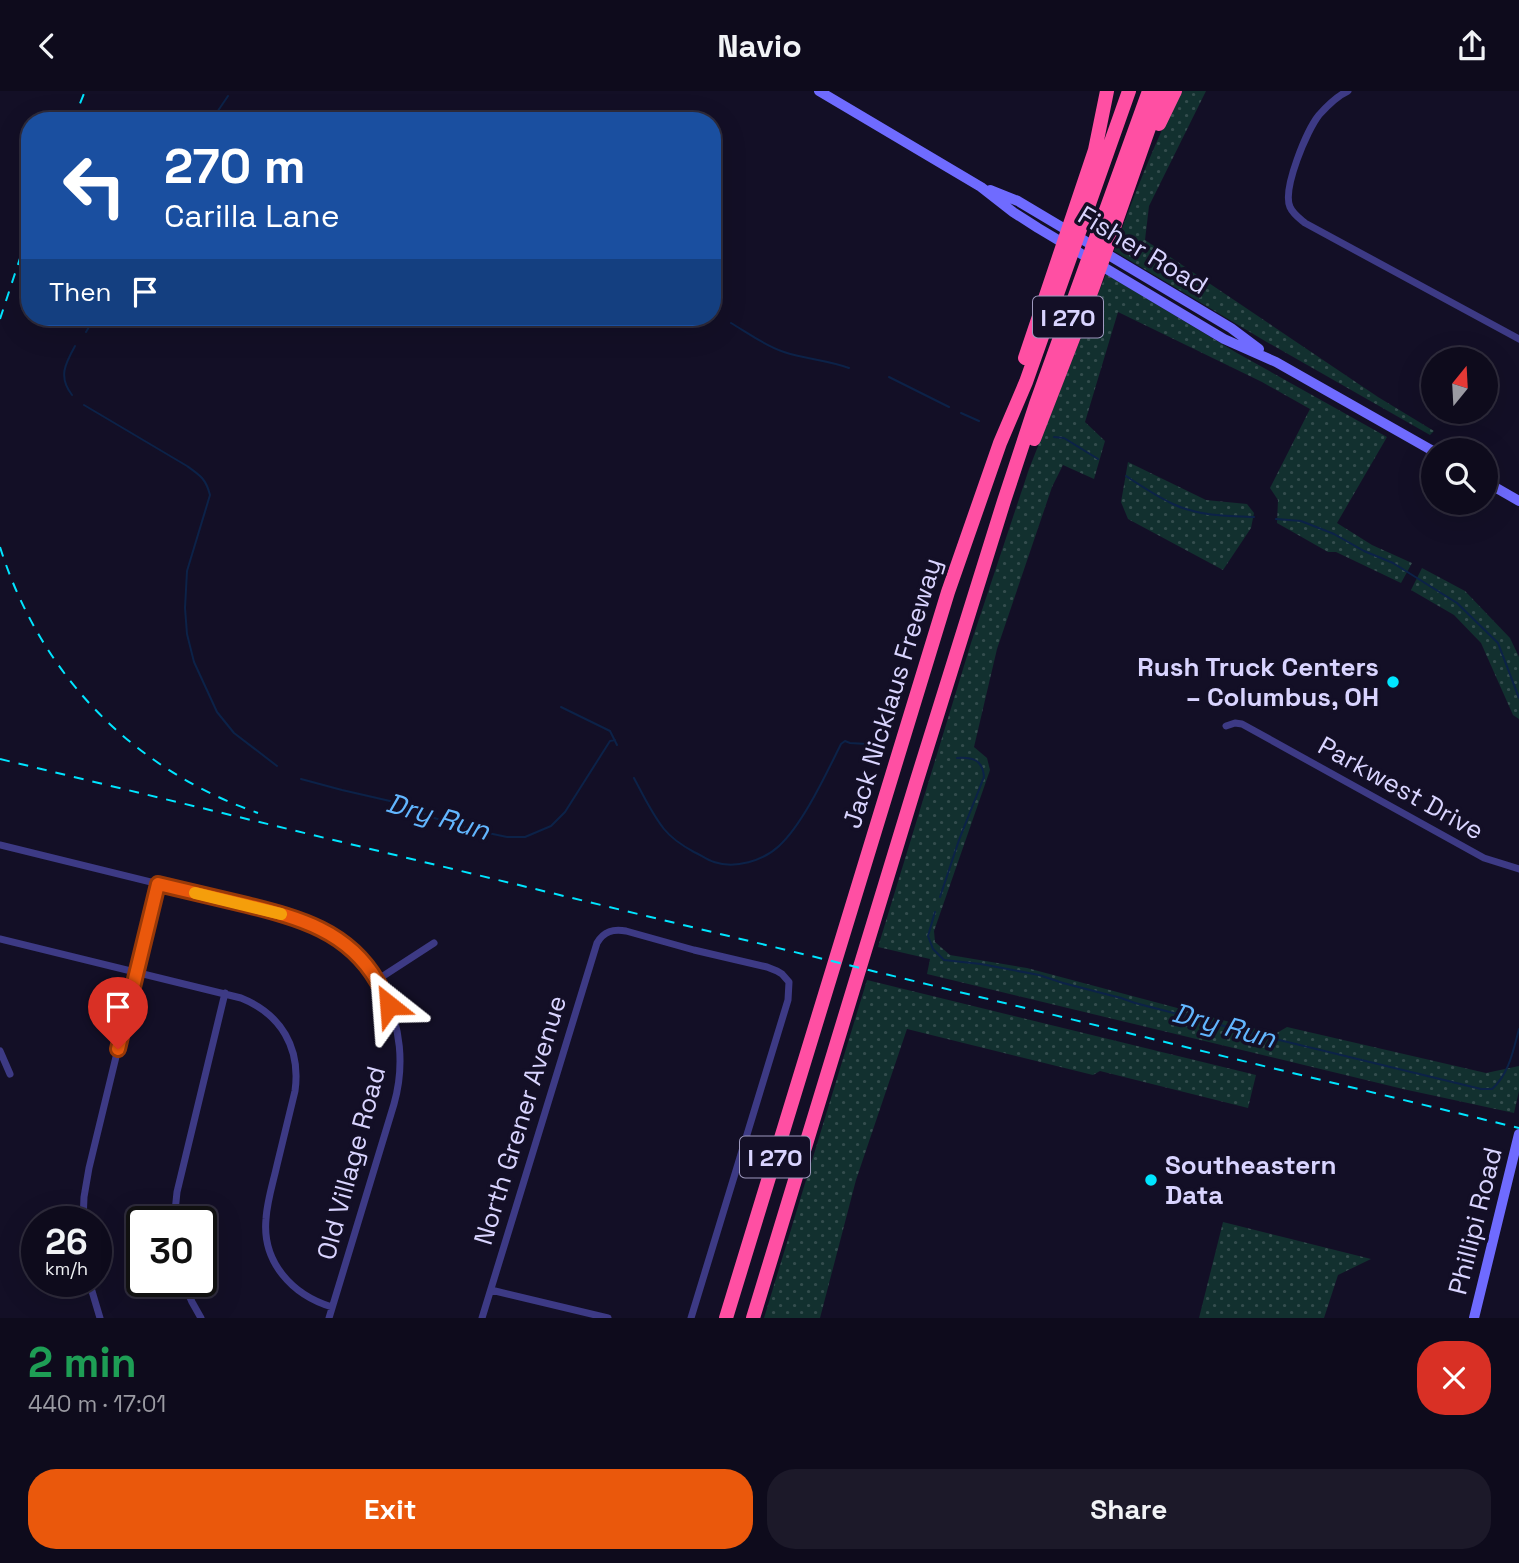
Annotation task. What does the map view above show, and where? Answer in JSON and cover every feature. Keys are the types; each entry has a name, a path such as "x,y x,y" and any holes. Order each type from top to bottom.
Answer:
{"highway":[{"path":"1000,443 1018,379 1095,150 1107,91"},
{"name":"Jack Nicklaus Freeway","path":"726,1318 933,640 1000,443 1026,382 1129,91"},
{"name":"Jack Nicklaus Freeway","path":"753,1318 1019,455 1149,91"},
{"path":"991,544 1060,375 1162,91"},
{"path":"1129,184 1175,91"}],"main road":[{"name":"Fisher Road","path":"820,91 981,187 1038,228 1224,339 1276,362 1421,444"},
{"name":"Fisher Road","path":"981,187 1018,201 1231,328 1276,362"},
{"path":"1498,489 1519,501"},
{"name":"Phillipi Road","path":"1475,1318 1519,1135"}],"street":[{"path":"1348,91 1332,102 1318,117 1296,164 1288,195 1290,207 1296,216 1519,339"},
{"name":"Parkwest Drive","path":"1226,726 1242,724 1485,858 1519,869"},
{"name":"Old Village Road","path":"0,845 288,915 327,931 354,952 377,980 398,1033 401,1062 399,1078 394,1104 328,1318"},
{"path":"84,1206 89,1168 158,884"},
{"name":"North Grener Avenue","path":"482,1318 593,954 602,936 610,931 620,930 767,967 782,974 790,988 691,1318"},
{"path":"0,939 225,993 265,1010 280,1026 290,1044 297,1072 268,1204 265,1232 267,1244 276,1267 289,1283 308,1298 332,1307"},
{"path":"377,980 434,943"},
{"path":"176,1206 225,993"},
{"path":"0,1051 10,1074"},
{"path":"491,1290 608,1318"},
{"path":"94,1297 100,1318"},
{"path":"190,1297 201,1318"}],"green space":[{"path":"1180,91 1206,91 1149,206 1145,240 1378,397 1434,431 1430,435 1114,251"},
{"path":"1106,274 1237,353 1387,437 1337,523 1372,545 1412,563 1401,583 1336,552 1328,552 1277,523 1278,500 1270,488 1310,409 1262,382 1118,312 1085,422 1105,441 1094,479 1063,465 1052,487 997,649 974,747 987,758 990,770 934,931 935,942 950,955 1027,968 1275,1034 1287,1027 1486,1073 1519,1066 1519,1091 1514,1113 1403,1089 927,974 930,959 878,947 971,643 1029,469"},
{"path":"1128,462 1206,500 1247,504 1254,513 1251,528 1223,570 1128,519 1121,502"},
{"path":"1422,568 1465,591 1510,638 1519,657 1519,719 1513,715 1481,643 1454,615 1411,590"},
{"path":"867,980 1256,1075 1248,1108 1100,1071 1093,1075 907,1029 856,1180 820,1318 764,1318"},
{"path":"1223,1222 1371,1259 1338,1275 1324,1318 1199,1318"}],"waterway":[{"name":"Dry Run","path":"217,112 228,96"},
{"path":"731,323 777,349 849,368"},
{"name":"Dry Run","path":"86,332 90,326"},
{"name":"Dry Run","path":"72,395 65,382 64,371 75,346"},
{"path":"889,377 949,407"},
{"name":"Dry Run","path":"84,405 187,466 207,485 210,495 187,571 187,634 194,662 217,712 234,733 277,766"},
{"path":"961,413 979,421"},
{"path":"1054,437 1064,438 1098,459"},
{"path":"1126,476 1161,498 1192,511 1254,517"},
{"path":"1276,519 1301,521 1334,534 1393,563 1457,603 1498,643 1519,698"},
{"name":"Dry Run","path":"561,707 610,731 617,745"},
{"name":"Dry Run","path":"301,779 403,804 431,817 474,830 507,837 525,837 551,826 565,812 610,741 615,740"},
{"name":"Dry Run","path":"634,778 656,817 674,839 711,861 740,864 765,856 788,837 813,798 841,744 845,741 867,744"},
{"name":"Dry Run","path":"940,897 984,777 979,763 968,758 957,758"},
{"name":"Dry Run","path":"935,912 928,936 933,949 944,960 1039,975 1259,1035 1481,1089 1492,1089 1503,1076 1510,1062 1519,1029"}],"railway":[{"path":"77,112 85,91"},
{"path":"0,319 21,255"},
{"path":"0,547 17,593 39,636 66,675 97,711 132,743 170,771 212,794 258,813"},
{"path":"0,759 1519,1128"}],"slow traffic":[{"path":"195,893 281,914"}],"place":[{"name":"Rush Truck Centers – Columbus, OH","path":"1393,682"},
{"name":"Southeastern Data","path":"1151,1180"}],"route":[{"path":"118,1049 158,884 288,915 327,931 344,943 366,966 377,980 389,1005"}]}
